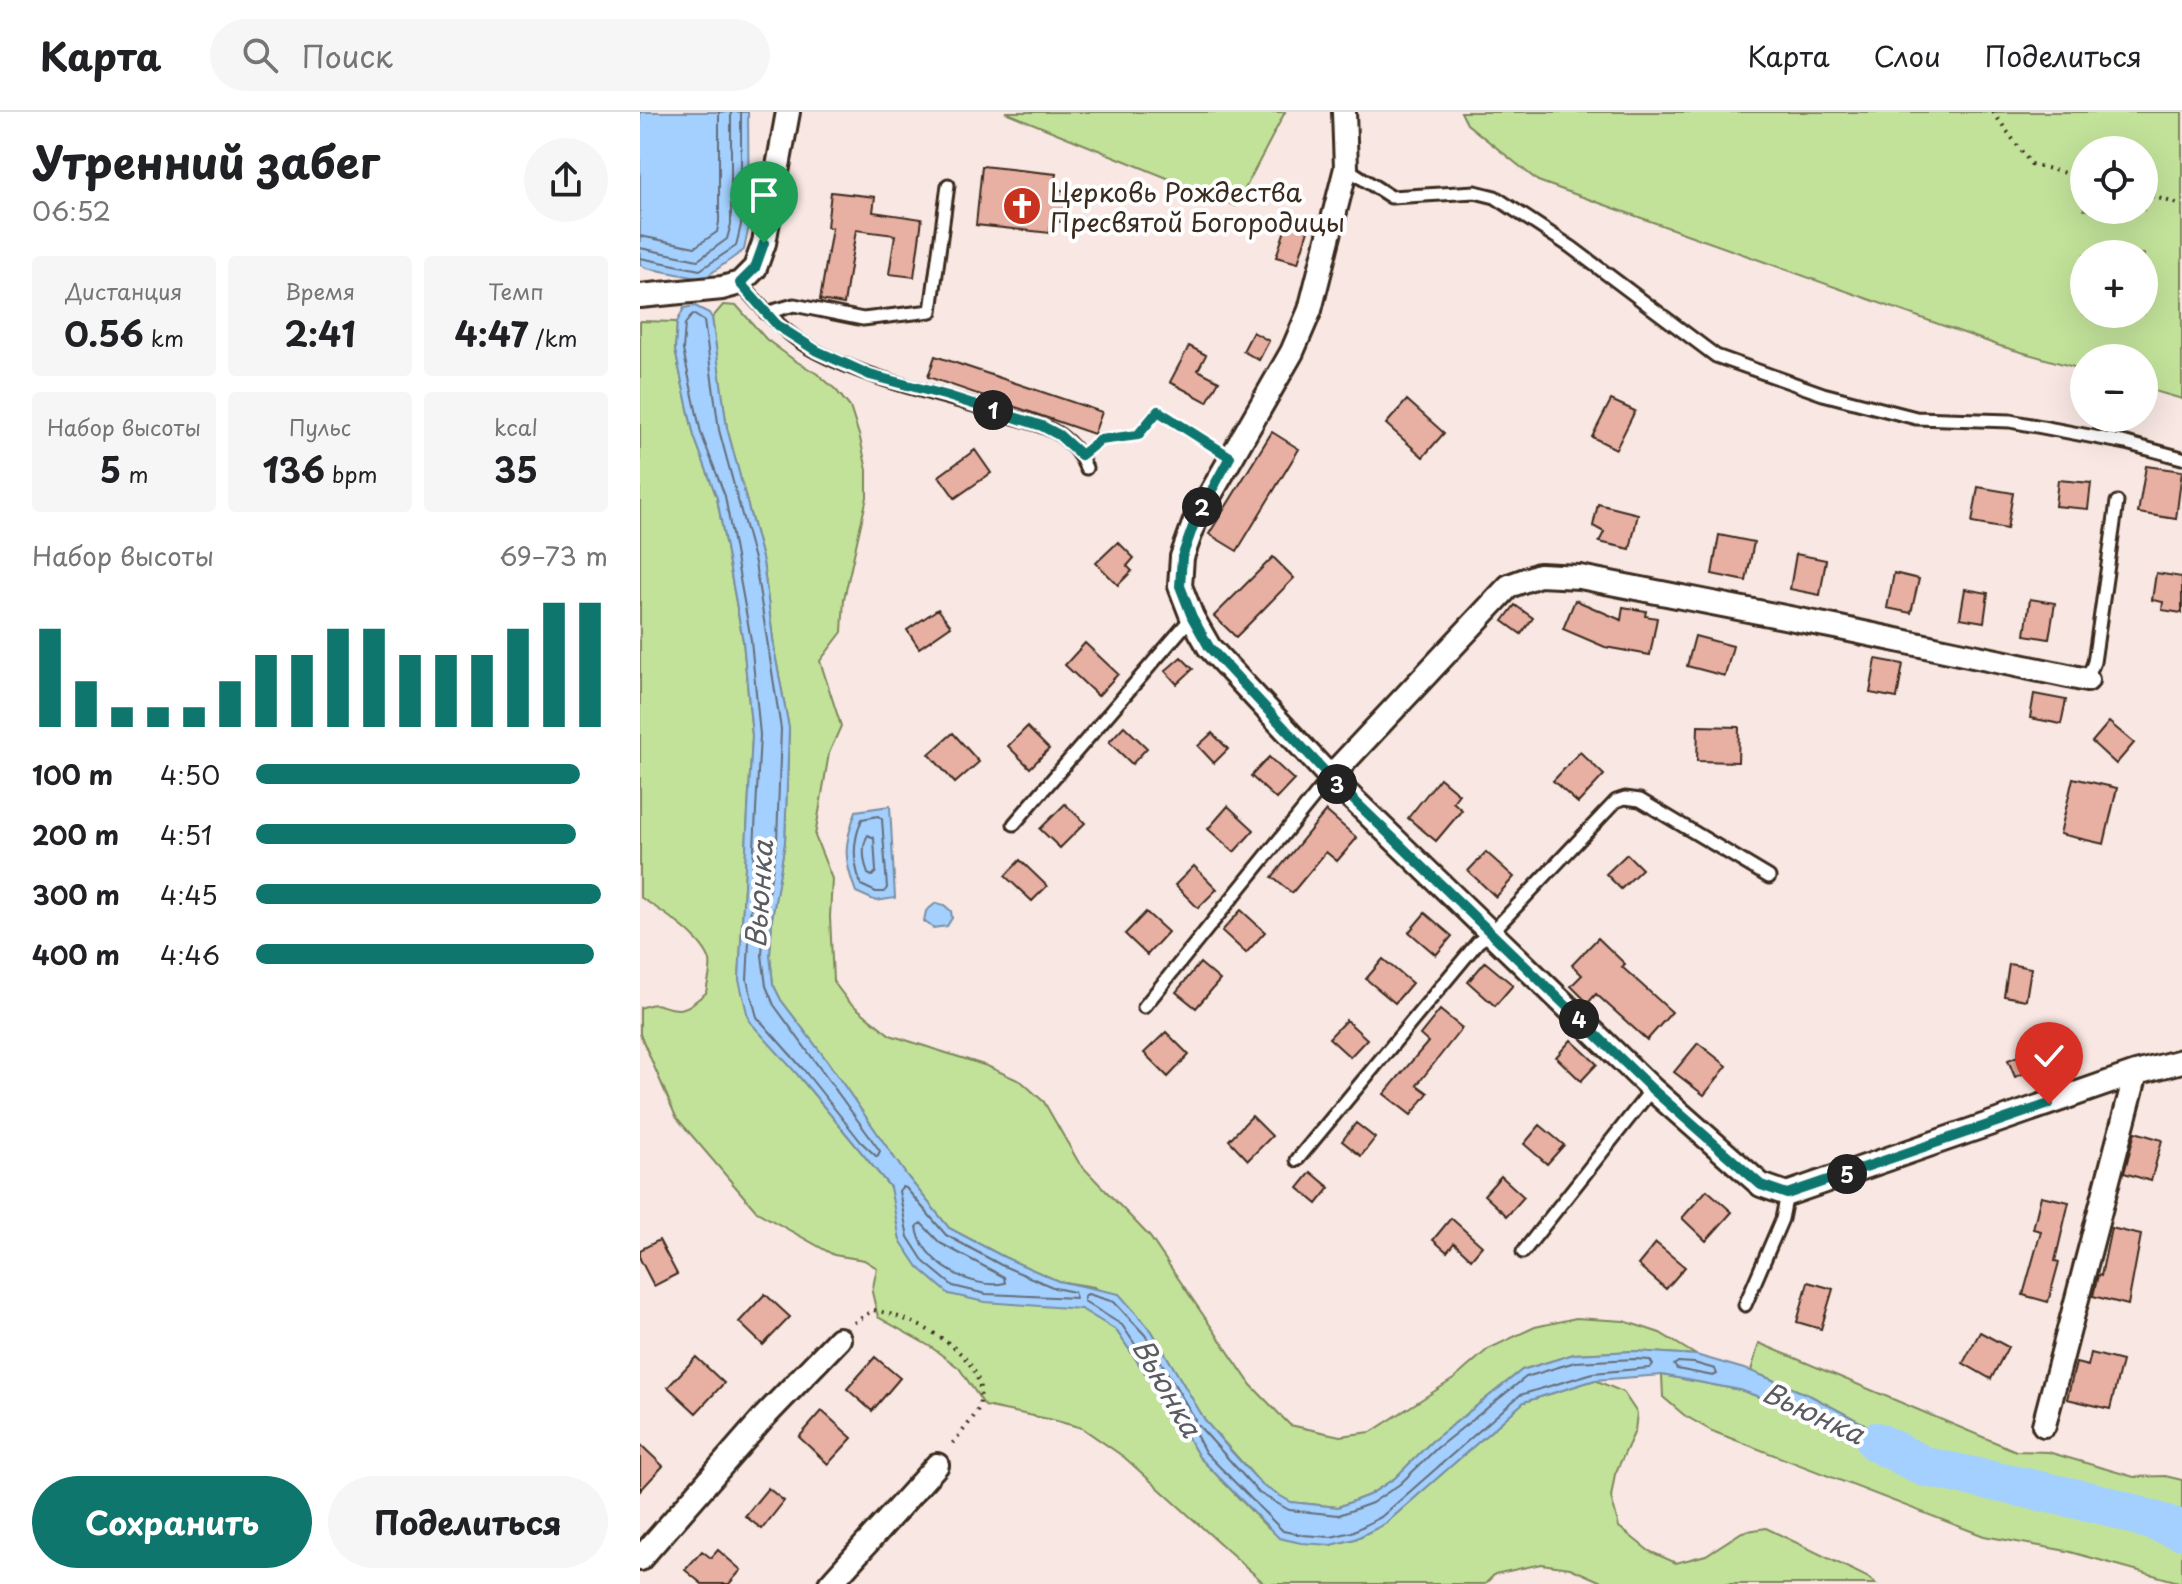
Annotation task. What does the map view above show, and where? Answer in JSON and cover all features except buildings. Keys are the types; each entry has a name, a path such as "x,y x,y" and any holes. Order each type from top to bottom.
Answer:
{"street":[{"path":"640,296 731,286 755,268 764,243 788,112"},
{"path":"1344,112 1346,168 1310,310 1292,352 1195,521 1182,557 1180,586 1192,617 1209,647 1330,777 1652,1089 1761,1185 1787,1194 2136,1073 2182,1061"},
{"path":"1330,777 1509,586 1539,575 1580,577 2087,680"},
{"path":"2044,1425 2136,1073"},
{"path":"640,1559 765,1416 839,1339"},
{"path":"830,1584 937,1465"}],"lane":[{"path":"1346,168 1391,197 1475,192 1495,197 1571,247 1716,356 1823,394 1916,418 2010,421 2126,443 2182,458"},
{"path":"766,313 794,305 863,319 931,311 948,185"},
{"path":"731,286 778,326 830,357 870,375 1042,426 1059,435 1081,455 1086,468"},
{"path":"2087,680 2094,662 2117,502"},
{"path":"1014,824 1192,617"},
{"path":"1144,1007 1330,777"},
{"path":"1297,1160 1478,942 1491,933 1616,801 1625,798 1640,800 1769,877"},
{"path":"1523,1252 1652,1089"},
{"path":"1745,1305 1782,1219 1787,1194"}],"path":[{"path":"1993,112 2031,164 2070,174"},
{"path":"2158,198 2182,205"},
{"path":"1081,455 1100,440 1138,435 1158,411 1230,457"},
{"path":"839,1339 856,1320 873,1310 896,1314 930,1329 971,1364 979,1379 979,1407 937,1465"}],"green space":[{"path":"1005,112 1285,112 1236,206"},
{"path":"1461,112 2182,112 2182,399 2158,392 2158,344 2070,344 2070,366 2000,346 1538,181 1467,124"},
{"path":"723,305 737,306 766,339 836,390 850,407 867,470 867,497 844,599 842,632 820,661 841,726 829,753 815,836 832,879 833,981 848,1001 890,1035 987,1066 1022,1082 1044,1102 1079,1163 1150,1237 1251,1385 1290,1425 1340,1436 1371,1432 1455,1378 1488,1349 1535,1327 1576,1318 1624,1321 1660,1333 1696,1355 1635,1351 1574,1354 1522,1370 1431,1442 1395,1478 1369,1495 1338,1507 1290,1502 1263,1486 1206,1422 1151,1330 1094,1287 1058,1281 949,1228 907,1176 781,1000 773,984 770,955 772,918 785,842 789,728 763,562 727,428 712,318"},
{"path":"640,321 677,322 675,350 694,436 717,498 743,641 752,736 739,980 797,1074 890,1187 896,1210 1047,1305 1082,1309 1116,1330 1199,1457 1267,1527 1331,1545 1355,1539 1385,1524 1524,1402 1595,1380 1623,1392 1637,1413 1635,1431 1615,1474 1611,1497 1619,1527 1649,1551 1676,1563 1706,1555 1742,1532 1766,1528 1876,1584 1606,1584 1570,1568 1541,1564 1495,1574 1485,1584 1265,1584 1124,1457 1082,1428 985,1406 959,1368 931,1347 878,1317 872,1292 877,1268 864,1260 834,1255 757,1212 676,1117 640,1034 640,1008 657,1004 682,1009 706,993 710,961 690,934 640,897"},
{"path":"1759,1343 2016,1451 2048,1452 2134,1477 2165,1476 2182,1480 2182,1522 2027,1476 1930,1462 1811,1396 1751,1371"},
{"path":"1662,1375 1740,1390 1818,1418 1896,1459 1960,1484 2182,1537 2182,1583 2067,1551 1984,1536 1712,1431 1684,1415 1663,1397"}],"water":[{"path":"640,112 748,112 749,226 744,250 703,279 646,268 640,264"},
{"path":"695,306 712,318 727,428 763,562 789,728 785,842 772,919 770,955 773,984 781,1000 907,1176 949,1228 1058,1281 1119,1294 1151,1330 1206,1422 1263,1486 1291,1502 1338,1507 1369,1495 1395,1478 1431,1442 1522,1370 1574,1354 1635,1351 1696,1355 1751,1371 1811,1396 1904,1445 1930,1462 1926,1467 1917,1468 1818,1418 1740,1390 1662,1375 1595,1380 1524,1402 1385,1524 1355,1539 1331,1545 1301,1543 1279,1538 1199,1457 1116,1330 1081,1309 985,1302 949,1294 918,1267 900,1240 890,1187 749,1021 739,980 752,736 743,641 717,498 694,436 675,350 677,322 684,308"},
{"path":"890,806 895,898 876,901 856,892 847,861 847,842 856,811"},
{"path":"936,903 951,911 952,918 947,926 933,928 924,921 926,911"}],"waterway":[{"name":"Вьюнка","path":"1876,1442 1926,1467 2101,1504 2182,1530"}],"place":[{"name":"Церковь Рождества Пресвятой Богородицы","path":"1022,206"}],"route":[{"path":"764,243 755,268 740,283 778,326 817,351 870,375 1042,426 1059,435 1081,455 1100,440 1138,435 1154,412 1158,411 1230,457 1195,521 1182,557 1180,586 1192,617 1209,647 1330,777 1652,1089 1761,1185 1787,1194 2049,1104"}]}
